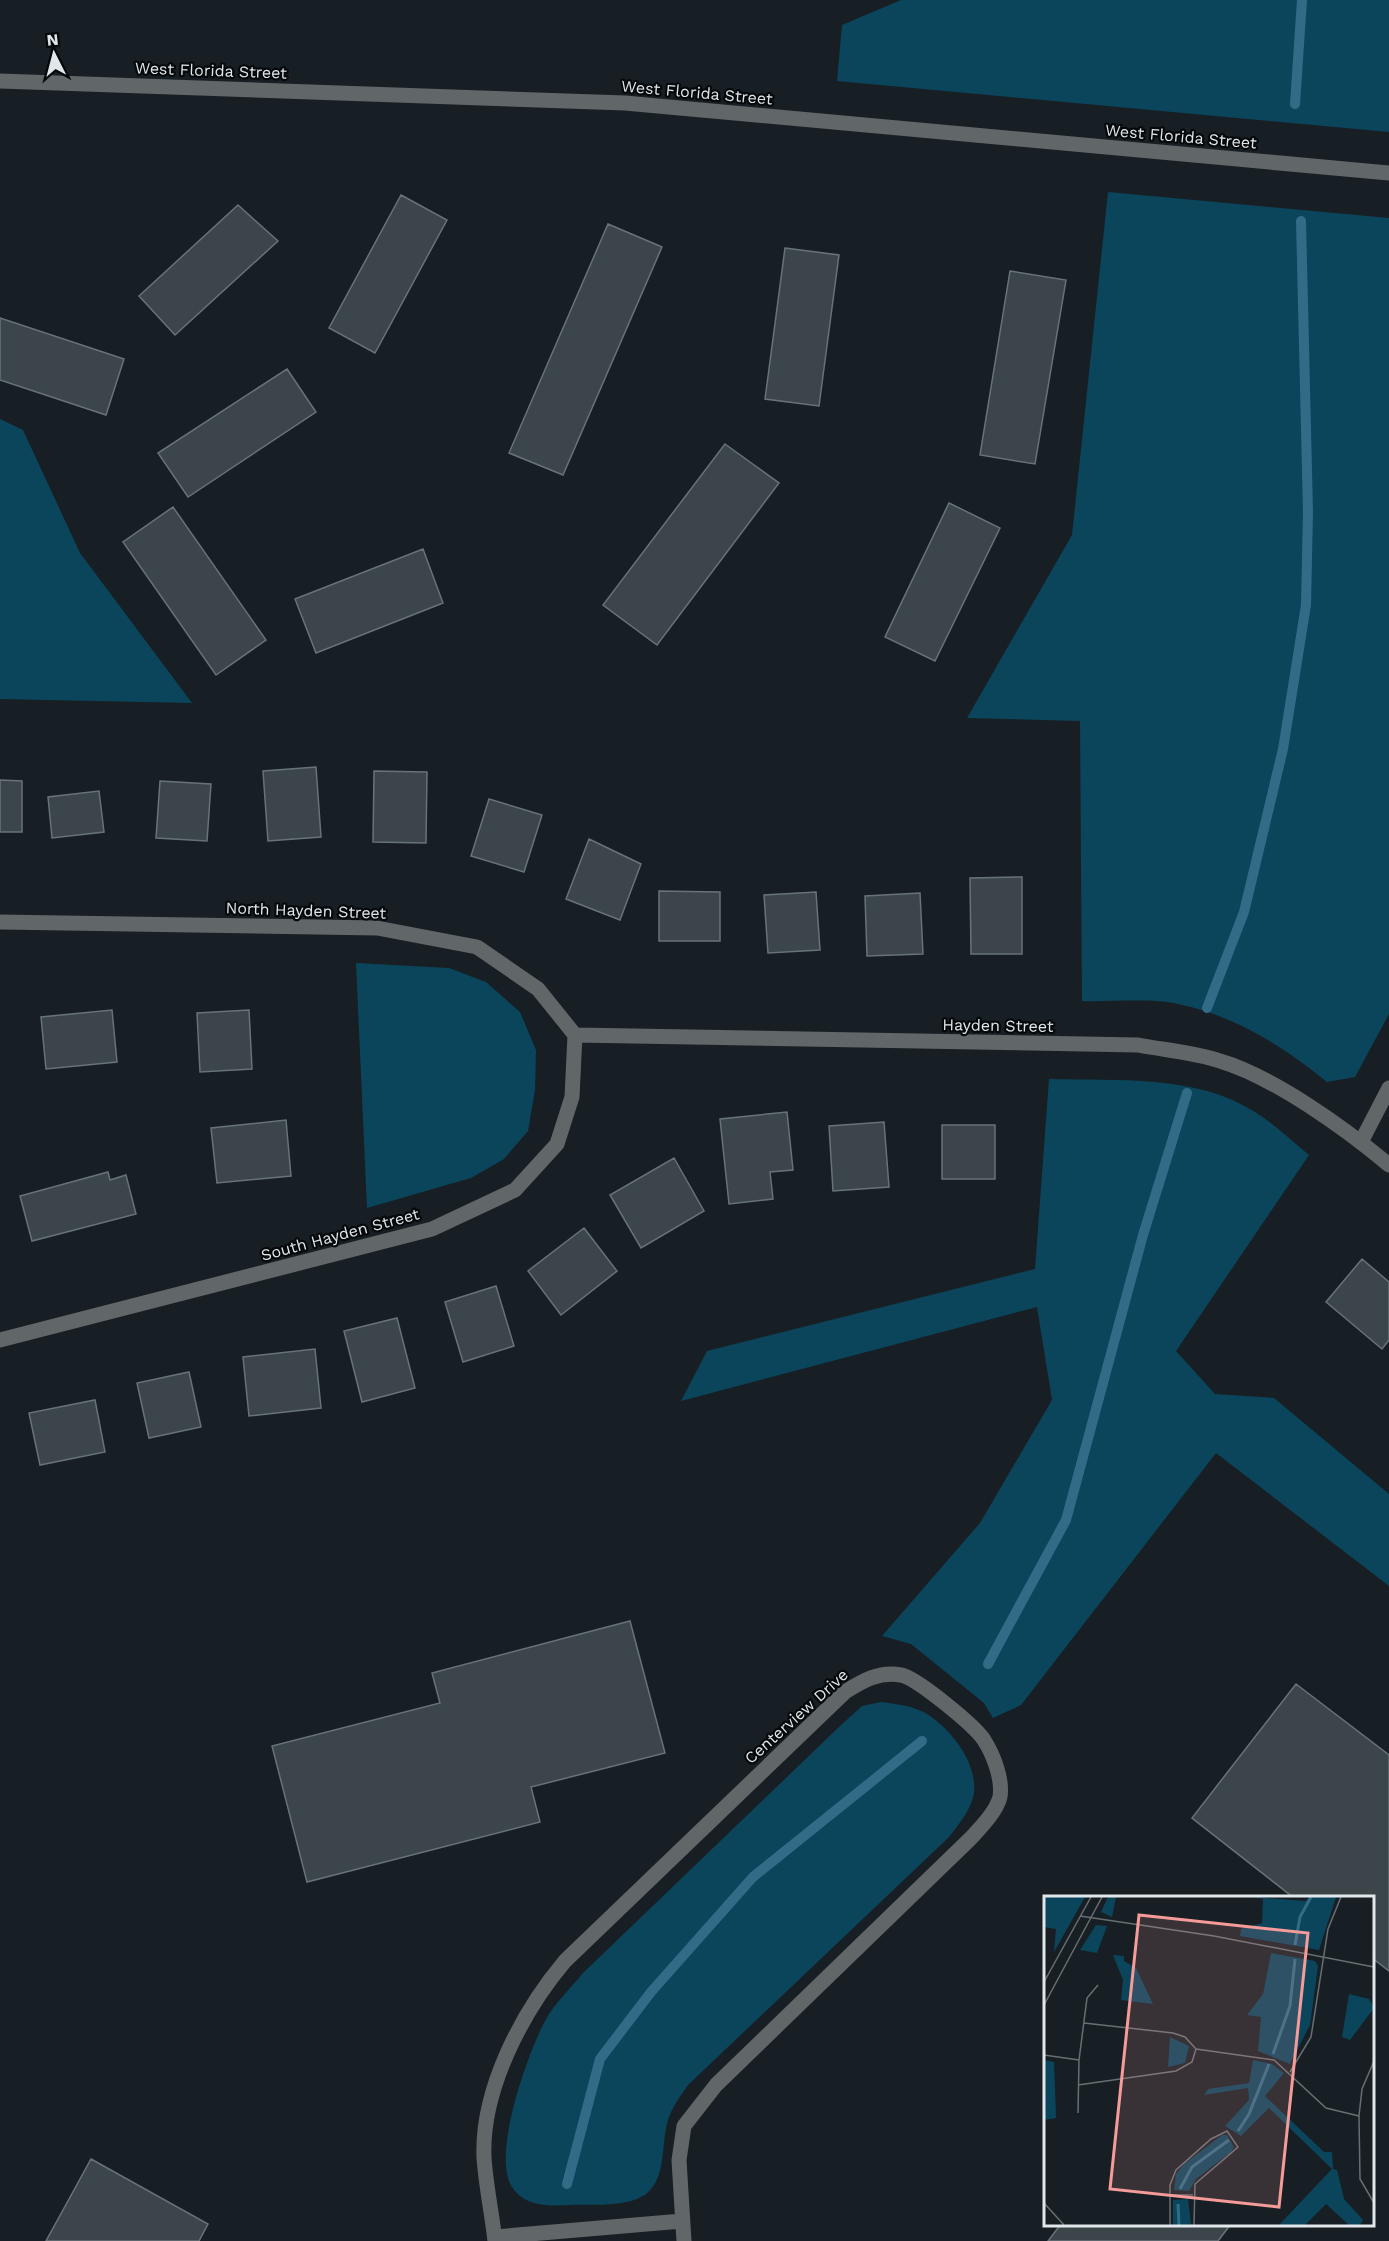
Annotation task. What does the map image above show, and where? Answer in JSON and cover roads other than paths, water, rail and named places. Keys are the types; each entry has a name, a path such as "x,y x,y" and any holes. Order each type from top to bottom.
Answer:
{"street":[{"name":"West Florida Street","path":"0,81 625,103 1389,173"},
{"name":"North Hayden Street","path":"0,922 377,928 477,947 537,989 576,1035"},
{"name":"Hayden Street","path":"576,1035 1138,1045 1220,1061 1283,1090 1361,1142 1389,1165"},
{"name":"South Hayden Street","path":"0,1340 432,1229 515,1190 557,1144 572,1097 576,1035"},
{"path":"1361,1142 1389,1088"},
{"name":"Centerview Drive","path":"495,2239 484,2157 489,2117 496,2082 517,2030 541,1989 573,1953 845,1692 864,1680 879,1675 902,1675 922,1684 983,1738 999,1778 1000,1797 971,1838 716,2085 684,2126 679,2160 684,2241"},
{"path":"495,2239 682,2221"}],"waterway":[{"path":"1295,104 1302,0"},
{"path":"1207,1008 1244,912 1283,749 1306,605 1308,512 1301,221"},
{"path":"988,1664 1066,1520 1143,1235 1187,1093"},
{"path":"567,2184 600,2059 651,1992 753,1877 922,1741"}]}
